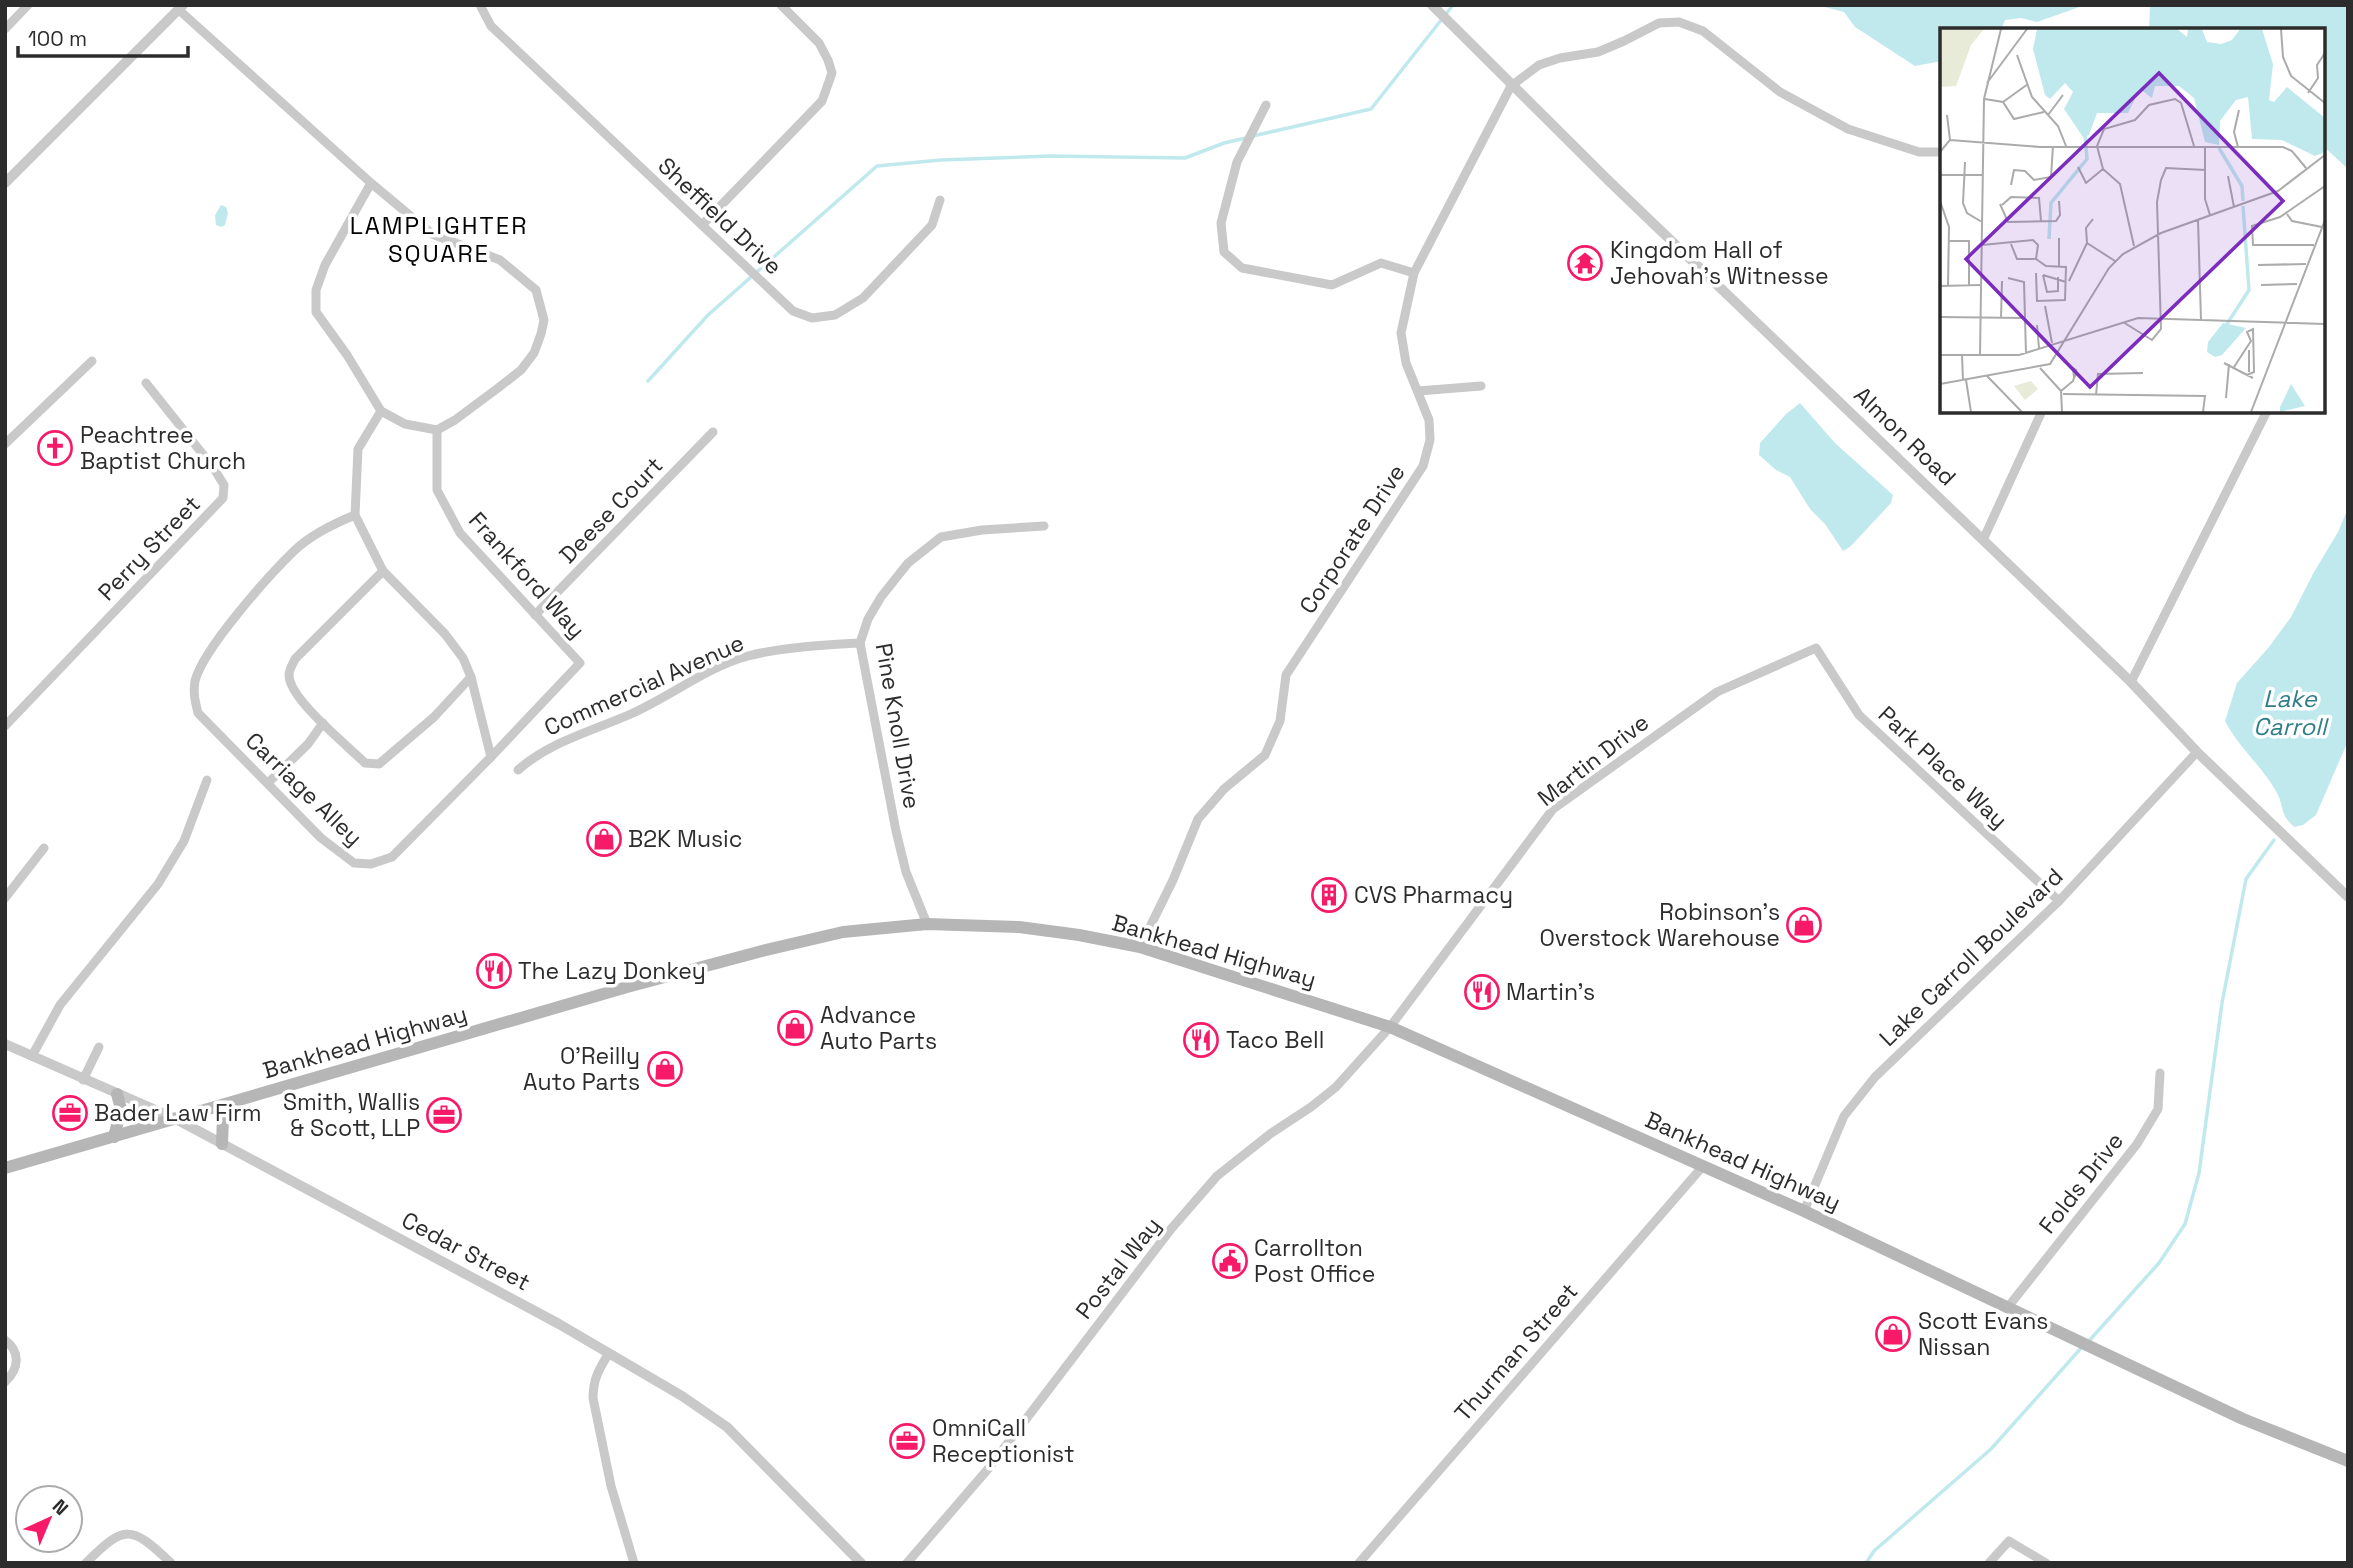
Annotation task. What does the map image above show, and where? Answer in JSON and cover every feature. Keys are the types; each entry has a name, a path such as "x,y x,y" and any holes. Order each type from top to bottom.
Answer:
{"main road":[{"name":"Bankhead Highway","path":"5,1168 627,987 843,932 926,924 1019,927 1140,947 1390,1027 1804,1211 2229,1413 2348,1461"},
{"path":"114,1137 121,1109 117,1094"},
{"path":"222,1144 223,1116 228,1104"}],"street":[{"path":"5,29 28,5"},
{"name":"Sheffield Drive","path":"480,5 491,26 793,311 812,318 835,315 863,298 932,225 940,201"},
{"path":"702,225 822,101 832,73 828,60 819,43 781,5"},
{"name":"Almon Road","path":"1432,5 1511,86 2131,682 2197,752 2348,897"},
{"path":"5,183 181,7 371,183 432,234 500,260 536,290 544,320 534,353 521,370 481,402 437,430 405,424 381,411 347,355 316,312 316,290 325,265 371,183"},
{"path":"1511,86 1547,61 1598,51 1625,41 1659,23 1679,22 1703,31 1780,92 1848,129 1919,152 1940,152"},
{"name":"Corporate Drive","path":"1140,947 1173,880 1198,818 1224,789 1265,755 1280,721 1286,674 1423,466 1430,440 1429,419 1406,363 1401,333 1414,273 1511,86"},
{"path":"1266,105 1237,162 1220,223 1224,252 1242,268 1332,285 1381,263 1414,273"},
{"path":"5,444 92,361"},
{"name":"Perry Street","path":"5,726 223,498 224,485 213,467 146,383"},
{"path":"1418,391 1481,386"},
{"path":"381,411 358,449 355,515 383,571 445,634 463,659 471,677 491,757"},
{"path":"1983,540 2041,413"},
{"path":"2131,682 2266,413"},
{"name":"Frankford Way","path":"437,430 437,490 460,533 580,663"},
{"name":"Deese Court","path":"535,615 713,432"},
{"name":"Carriage Alley","path":"355,515 325,528 296,549 236,615 203,661 195,680 193,698 198,713 269,782 321,838 354,863 371,864 392,857 580,663"},
{"name":"Pine Knoll Drive","path":"926,924 906,872 896,831 860,643 868,619 881,597 908,563 941,537 982,530 1044,526"},
{"path":"383,571 295,659 289,673 292,688 303,704 365,763 379,764 433,717 471,677"},
{"name":"Commercial Avenue","path":"518,770 551,746 635,712 686,682 748,656 860,643"},
{"name":"Park Place Way","path":"1816,648 1859,715 2059,901"},
{"name":"Martin Drive","path":"1390,1027 1553,809 1717,692 1816,648"},
{"path":"269,782 295,758 323,723"},
{"name":"Lake Carroll Boulevard","path":"1804,1211 1844,1116 1875,1077 2059,901 2197,752"},
{"path":"32,1056 60,1006 158,884 184,841 207,780"},
{"path":"5,898 44,848"},
{"name":"Postal Way","path":"907,1563 988,1469 1171,1229 1217,1177 1270,1134 1336,1087 1390,1027"},
{"name":"Cedar Street","path":"5,1044 176,1119 559,1324 682,1396 727,1427 861,1563"},
{"path":"83,1080 100,1047"},
{"name":"Folds Drive","path":"2008,1307 2137,1144 2158,1109 2160,1073"},
{"name":"Thurman Street","path":"1359,1563 1703,1166"},
{"path":"5,1340 16,1351 17,1361 14,1374 5,1382"},
{"path":"609,1353 597,1372 593,1398 611,1486 634,1563"},
{"path":"86,1563 120,1534 134,1533 155,1547 171,1563"},
{"path":"1989,1563 2009,1541 2046,1563"}],"water":[{"path":"1817,5 2085,5 2037,22 2021,18 2005,20 2002,28 1940,28 1940,61 1915,66 1855,27 1844,12"},
{"path":"2150,5 2348,5 2348,169 2325,148 2325,28 2149,28"},
{"path":"221,205 226,207 228,213 225,225 221,227 216,225 215,215"},
{"path":"1800,403 1835,443 1893,495 1891,503 1850,547 1843,551 1825,524 1810,509 1790,477 1776,470 1759,455 1760,443 1786,414"},
{"name":"Lake Carroll","path":"2348,508 2348,741 2316,815 2303,825 2294,827 2284,814 2271,784 2225,721 2237,683 2291,617 2338,532"}],"waterway":[{"path":"1253,136 1371,109 1453,5"},
{"path":"648,381 708,315 877,166 941,160 1051,156 1185,158 1224,143 1246,138"},
{"path":"2088,1342 2159,1263 2185,1224 2199,1173 2222,1003 2246,879 2274,840"},
{"path":"1866,1563 1874,1551 1991,1449 2082,1347"}],"place":[{"name":"Kingdom Hall of Jehovah’s Witnesse","path":"1585,263"},
{"name":"Peachtree Baptist Church","path":"55,448"},
{"name":"B2K Music","path":"604,839"},
{"name":"CVS Pharmacy","path":"1329,895"},
{"name":"Robinson's Overstock Warehouse","path":"1804,925"},
{"name":"The Lazy Donkey","path":"494,971"},
{"name":"Martin's","path":"1482,992"},
{"name":"Advance Auto Parts","path":"795,1028"},
{"name":"Taco Bell","path":"1201,1040"},
{"name":"O'Reilly Auto Parts","path":"665,1069"},
{"name":"Bader Law Firm","path":"70,1113"},
{"name":"Smith, Wallis & Scott, LLP","path":"444,1115"},
{"name":"Carrollton Post Office","path":"1230,1261"},
{"name":"Scott Evans Nissan","path":"1893,1334"},
{"name":"OmniCall Receptionist","path":"907,1441"}],"district":[{"name":"LAMPLIGHTER SQUARE","path":"439,239"}]}
